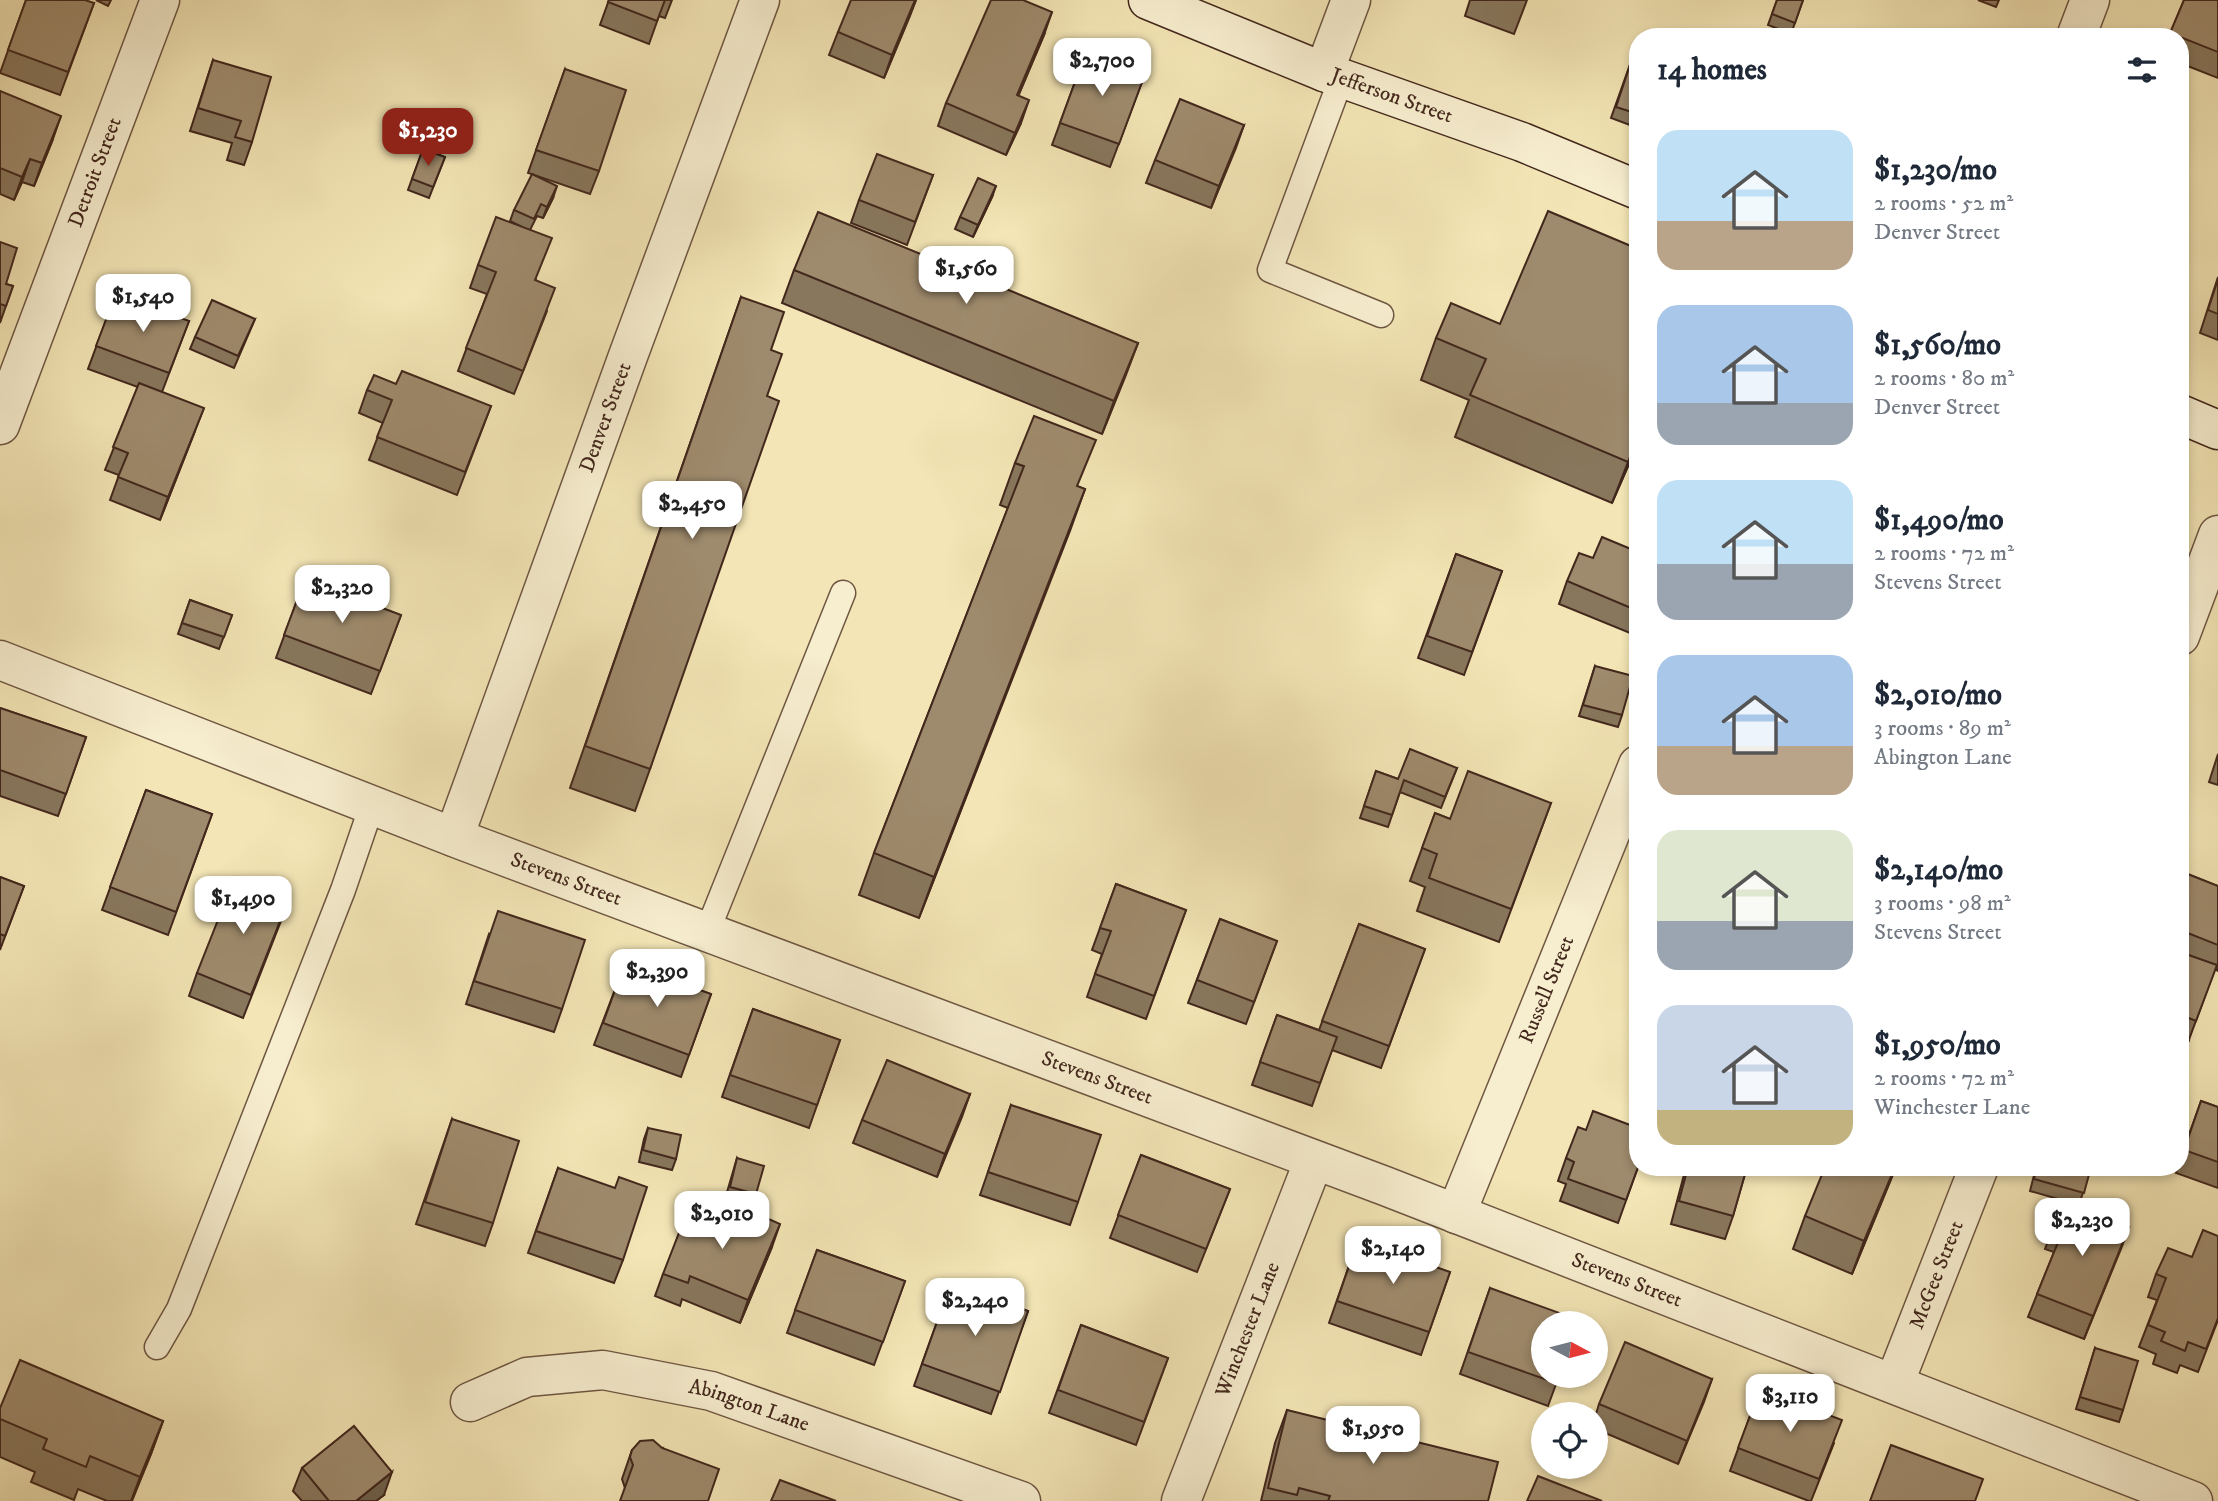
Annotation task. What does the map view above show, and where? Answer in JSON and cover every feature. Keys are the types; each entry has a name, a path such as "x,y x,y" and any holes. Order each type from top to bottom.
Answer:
{"street":[{"name":"Detroit Street","path":"0,425 160,0"},
{"name":"Denver Street","path":"454,837 760,0"},
{"name":"Jefferson Street","path":"1148,0 1333,76 1522,142 1629,186"},
{"path":"1333,76 1351,0"},
{"path":"2079,28 2090,0"},
{"path":"2189,418 2218,429"},
{"path":"2189,612 2218,535"},
{"name":"Stevens Street","path":"0,660 454,837 1456,1214 2188,1500"},
{"name":"Russell Street","path":"1456,1214 1629,787"},
{"name":"Winchester Lane","path":"1181,1501 1314,1160"},
{"name":"McGee Street","path":"1894,1384 1975,1176"},
{"name":"Abington Lane","path":"470,1402 527,1377 603,1370 710,1391 1021,1501"}],"lane":[{"path":"1333,76 1270,270 1381,315"},
{"path":"707,932 842,593"},
{"path":"157,1347 184,1296 338,903 372,805"}],"building":[{"path":"26,0 85,0 94,3 68,72 8,50"},
{"path":"665,0 657,21 608,2"},
{"path":"851,0 915,0 892,55 838,32"},
{"path":"991,0 1023,0 1052,12 1017,95 1029,100 1015,133 946,103"},
{"path":"1777,0 1803,0 1795,23 1772,14"},
{"path":"2184,0 2218,0 2218,52 2189,41 2189,28 2172,28"},
{"path":"1086,52 1145,74 1119,144 1060,123"},
{"path":"213,60 271,77 252,142 235,137 241,121 198,108"},
{"path":"1629,68 1629,111 1616,107"},
{"path":"565,69 626,90 599,171 536,150"},
{"path":"0,91 61,116 42,163 30,159 22,177 0,168"},
{"path":"1180,99 1244,125 1219,186 1155,160"},
{"path":"423,149 445,157 433,187 412,179"},
{"path":"877,154 933,175 915,222 859,200"},
{"path":"532,174 557,186 547,207 541,204 534,219 514,210"},
{"path":"978,178 996,186 978,225 960,217"},
{"path":"1548,211 1629,245 1628,462 1470,395 1486,359 1436,338 1451,303 1500,324"},
{"path":"818,212 1138,343 1114,401 794,270"},
{"path":"496,217 552,238 535,280 555,288 523,371 466,348 496,272 478,265"},
{"path":"0,242 17,248 6,284 13,286 6,306 0,304"},
{"path":"2218,279 2218,314 2208,310"},
{"path":"124,297 189,321 169,373 96,346 112,304 120,307"},
{"path":"741,297 784,312 771,350 782,354 767,396 779,401 650,769 585,746"},
{"path":"212,300 255,319 238,356 195,337"},
{"path":"402,371 491,406 465,472 377,437 392,400 367,390 374,375 396,384"},
{"path":"139,383 204,408 168,497 118,477 128,453 113,447"},
{"path":"1034,416 1096,440 1077,486 1085,489 934,877 874,853 1024,466 1015,463"},
{"path":"1602,537 1629,548 1629,607 1567,581 1579,553 1593,558"},
{"path":"1456,554 1502,571 1472,652 1427,636"},
{"path":"305,579 401,615 380,671 284,635"},
{"path":"190,600 232,615 224,637 182,623"},
{"path":"1595,666 1629,675 1629,690 1622,715 1583,705"},
{"path":"0,708 86,737 66,794 0,770"},
{"path":"1410,749 1457,768 1445,797 1404,780 1392,815 1364,806 1376,771 1398,779"},
{"path":"1468,771 1551,803 1511,909 1429,878 1437,854 1422,848 1435,813 1450,819"},
{"path":"146,790 212,814 176,912 110,887"},
{"path":"2189,875 2218,886 2218,945 2189,934"},
{"path":"0,877 24,886 5,936 0,934"},
{"path":"235,877 289,898 251,995 197,973"},
{"path":"1116,884 1186,910 1154,996 1095,974 1111,931 1100,928"},
{"path":"498,911 585,940 562,1009 474,981"},
{"path":"1220,919 1277,941 1254,1002 1197,980"},
{"path":"1359,924 1425,949 1389,1046 1322,1021"},
{"path":"2189,955 2217,965 2196,1021 2189,1018"},
{"path":"625,963 711,994 689,1055 603,1023"},
{"path":"753,1009 840,1040 817,1105 730,1075"},
{"path":"1277,1015 1337,1037 1320,1083 1260,1062"},
{"path":"887,1060 970,1094 945,1154 862,1120"},
{"path":"2201,1101 2218,1107 2218,1162 2189,1152 2189,1136"},
{"path":"1011,1105 1101,1135 1078,1202 988,1172"},
{"path":"1593,1111 1629,1125 1629,1176 1635,1176 1626,1200 1568,1179 1574,1162 1566,1158 1578,1127 1586,1130"},
{"path":"452,1119 519,1141 493,1223 425,1202"},
{"path":"648,1128 681,1135 676,1159 643,1150"},
{"path":"1141,1155 1230,1189 1206,1249 1118,1215"},
{"path":"737,1158 764,1166 756,1194 730,1187"},
{"path":"558,1168 615,1188 619,1177 647,1187 623,1260 536,1231"},
{"path":"1686,1176 1744,1176 1733,1216 1679,1201"},
{"path":"1821,1176 1891,1176 1864,1241 1805,1216"},
{"path":"2035,1176 2089,1176 2084,1193 2034,1179"},
{"path":"2064,1200 2129,1227 2093,1316 2037,1294 2063,1230 2054,1226"},
{"path":"689,1207 741,1228 748,1210 780,1224 748,1300 690,1276 688,1283 663,1274"},
{"path":"2203,1230 2218,1236 2218,1318 2206,1349 2188,1342 2185,1351 2161,1341 2165,1332 2148,1325 2166,1278 2156,1274 2168,1248 2192,1257"},
{"path":"1358,1240 1450,1272 1429,1332 1337,1301"},
{"path":"817,1250 905,1281 883,1342 795,1310"},
{"path":"951,1283 1028,1311 1000,1392 922,1364"},
{"path":"1490,1288 1554,1311 1531,1311 1531,1374 1468,1352"},
{"path":"1081,1325 1168,1358 1144,1422 1058,1390"},
{"path":"1625,1342 1712,1379 1687,1441 1608,1408 1608,1402 1600,1402 1608,1388"},
{"path":"2095,1348 2138,1361 2123,1410 2080,1397"},
{"path":"20,1360 163,1421 140,1477 90,1456 86,1467 43,1449 47,1439 0,1419 0,1408"},
{"path":"1760,1389 1842,1420 1819,1479 1738,1448"},
{"path":"1287,1410 1498,1462 1488,1501 1328,1501 1330,1496 1299,1488 1297,1495 1268,1488"},
{"path":"354,1426 392,1472 356,1501 329,1501 302,1468"},
{"path":"653,1440 662,1448 719,1469 708,1501 620,1501 633,1465 630,1457 632,1450 640,1441"},
{"path":"1891,1445 1983,1479 1975,1501 1870,1501"},
{"path":"1537,1479 1546,1479 1602,1501 1527,1501"},
{"path":"780,1480 836,1501 771,1501"}]}
